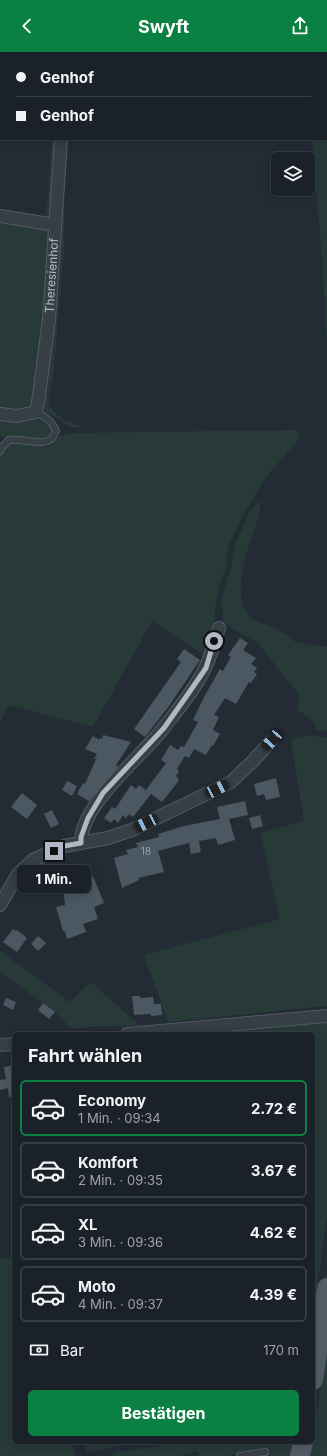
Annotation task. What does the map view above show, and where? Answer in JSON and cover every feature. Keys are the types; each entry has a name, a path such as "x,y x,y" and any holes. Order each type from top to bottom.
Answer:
{"main road":[{"path":"315,1367 327,1288"},
{"path":"300,1456 303,1444"}],"street":[{"name":"Theresienhof","path":"36,412 42,381 49,319 61,140"},
{"path":"0,216 55,225"},
{"path":"0,414 17,416 36,412"},
{"path":"81,843 81,837 88,818 103,793 164,728 206,668 219,628"},
{"path":"0,905 18,874 33,860 64,846 108,838 132,830 231,782 272,740"},
{"path":"150,1032 327,1016"},
{"path":"0,1045 12,1044"}],"lane":[{"path":"0,450 9,440 48,442 53,438 56,431 54,426 47,418 36,412"},
{"path":"240,1456 265,1452"}],"green space":[{"path":"52,140 55,140 52,218 46,220"},
{"path":"312,140 327,140 327,342 315,175 315,152 313,152"},
{"path":"65,157 64,246 54,369 48,406 62,419 83,427 70,427 54,416 46,413 43,407 47,395"},
{"path":"0,219 52,227 36,385 31,402 27,409 14,411 0,409"},
{"path":"33,418 41,420 50,429 50,435 46,438 0,437 0,421"},
{"path":"296,430 300,435 299,439 266,477 242,517 228,547 227,565 220,585 215,608 214,629 206,656 152,621 93,727 9,705 0,722 0,454 7,445 11,442 48,447 53,444 59,436 71,433"},
{"path":"260,500 258,516 247,549 241,578 241,597 243,605 249,616 282,632 294,641 310,645 327,646 327,731 314,730 316,724 297,709 299,695 258,643 223,623 223,593 231,568 235,545 249,513"},
{"path":"309,735 327,738 327,1006 168,1022 144,955 280,919 260,833 304,821 291,740"},
{"path":"0,951 70,1002 91,982 139,1025 71,1028 55,1012 0,971"},
{"path":"327,1023 327,1217 315,1304 315,1032 237,1032"},
{"path":"12,1258 12,1444 72,1444 75,1456 0,1456 0,1259"},
{"path":"327,1348 327,1456 309,1456 312,1444 315,1444 315,1423"},
{"path":"85,1444 133,1444 87,1452"},
{"path":"169,1444 293,1444 291,1456 257,1456 257,1451 227,1456 199,1456 198,1452 184,1454 183,1456 113,1456 113,1453"}],"building":[{"path":"240,638 248,643 243,650 256,658 251,664 257,668 254,672 257,674 251,683 249,682 236,704 225,698 214,715 219,717 213,730 220,734 213,746 212,745 206,755 194,749 189,758 185,756 177,769 179,771 176,776 179,779 177,783 162,802 151,794 133,817 129,814 126,818 123,815 118,823 114,819 111,823 104,818 112,807 115,809 131,785 136,789 139,785 146,790 166,763 161,760 170,745 178,750 181,746 184,747 198,722 193,720 204,697 220,669 223,671 231,657 228,655"},
{"path":"184,649 200,660 169,706 145,737 134,729 181,662 177,659"},
{"path":"103,735 131,742 116,765 118,767 89,801 77,794 83,783 85,784 97,754 85,749 93,736 99,740 100,738 102,739"},
{"path":"276,778 280,797 266,800 264,794 257,796 254,784"},
{"path":"67,781 77,786 72,796 62,790"},
{"path":"22,793 37,805 27,819 11,807"},
{"path":"245,801 248,815 229,819 235,840 218,845 216,838 199,841 201,852 191,854 189,843 158,851 164,872 138,878 139,880 122,888 114,858 128,854 126,850 138,847 136,843 159,837 158,834 184,826 220,819 217,807"},
{"path":"52,810 59,824 51,828 44,814"},
{"path":"260,815 263,826 252,829 249,818"},
{"path":"93,876 104,903 94,907 98,919 83,924 86,932 67,939 56,907 65,905 63,888"},
{"path":"13,929 16,931 17,930 27,938 17,952 3,942"},
{"path":"38,936 46,943 38,951 31,944"},
{"path":"132,996 140,996 140,998 153,997 154,1004 161,1004 162,1015 134,1015"},
{"path":"6,998 16,1002 13,1010 3,1005"},
{"path":"43,1003 55,1012 49,1019 38,1010"},
{"path":"12,1065 12,1096 9,1097 8,1088 0,1090 0,1080 6,1079 4,1067"}],"route":[{"path":"54,851 64,846 81,843 81,837 88,818 103,793 164,728 206,668 214,641"}]}
